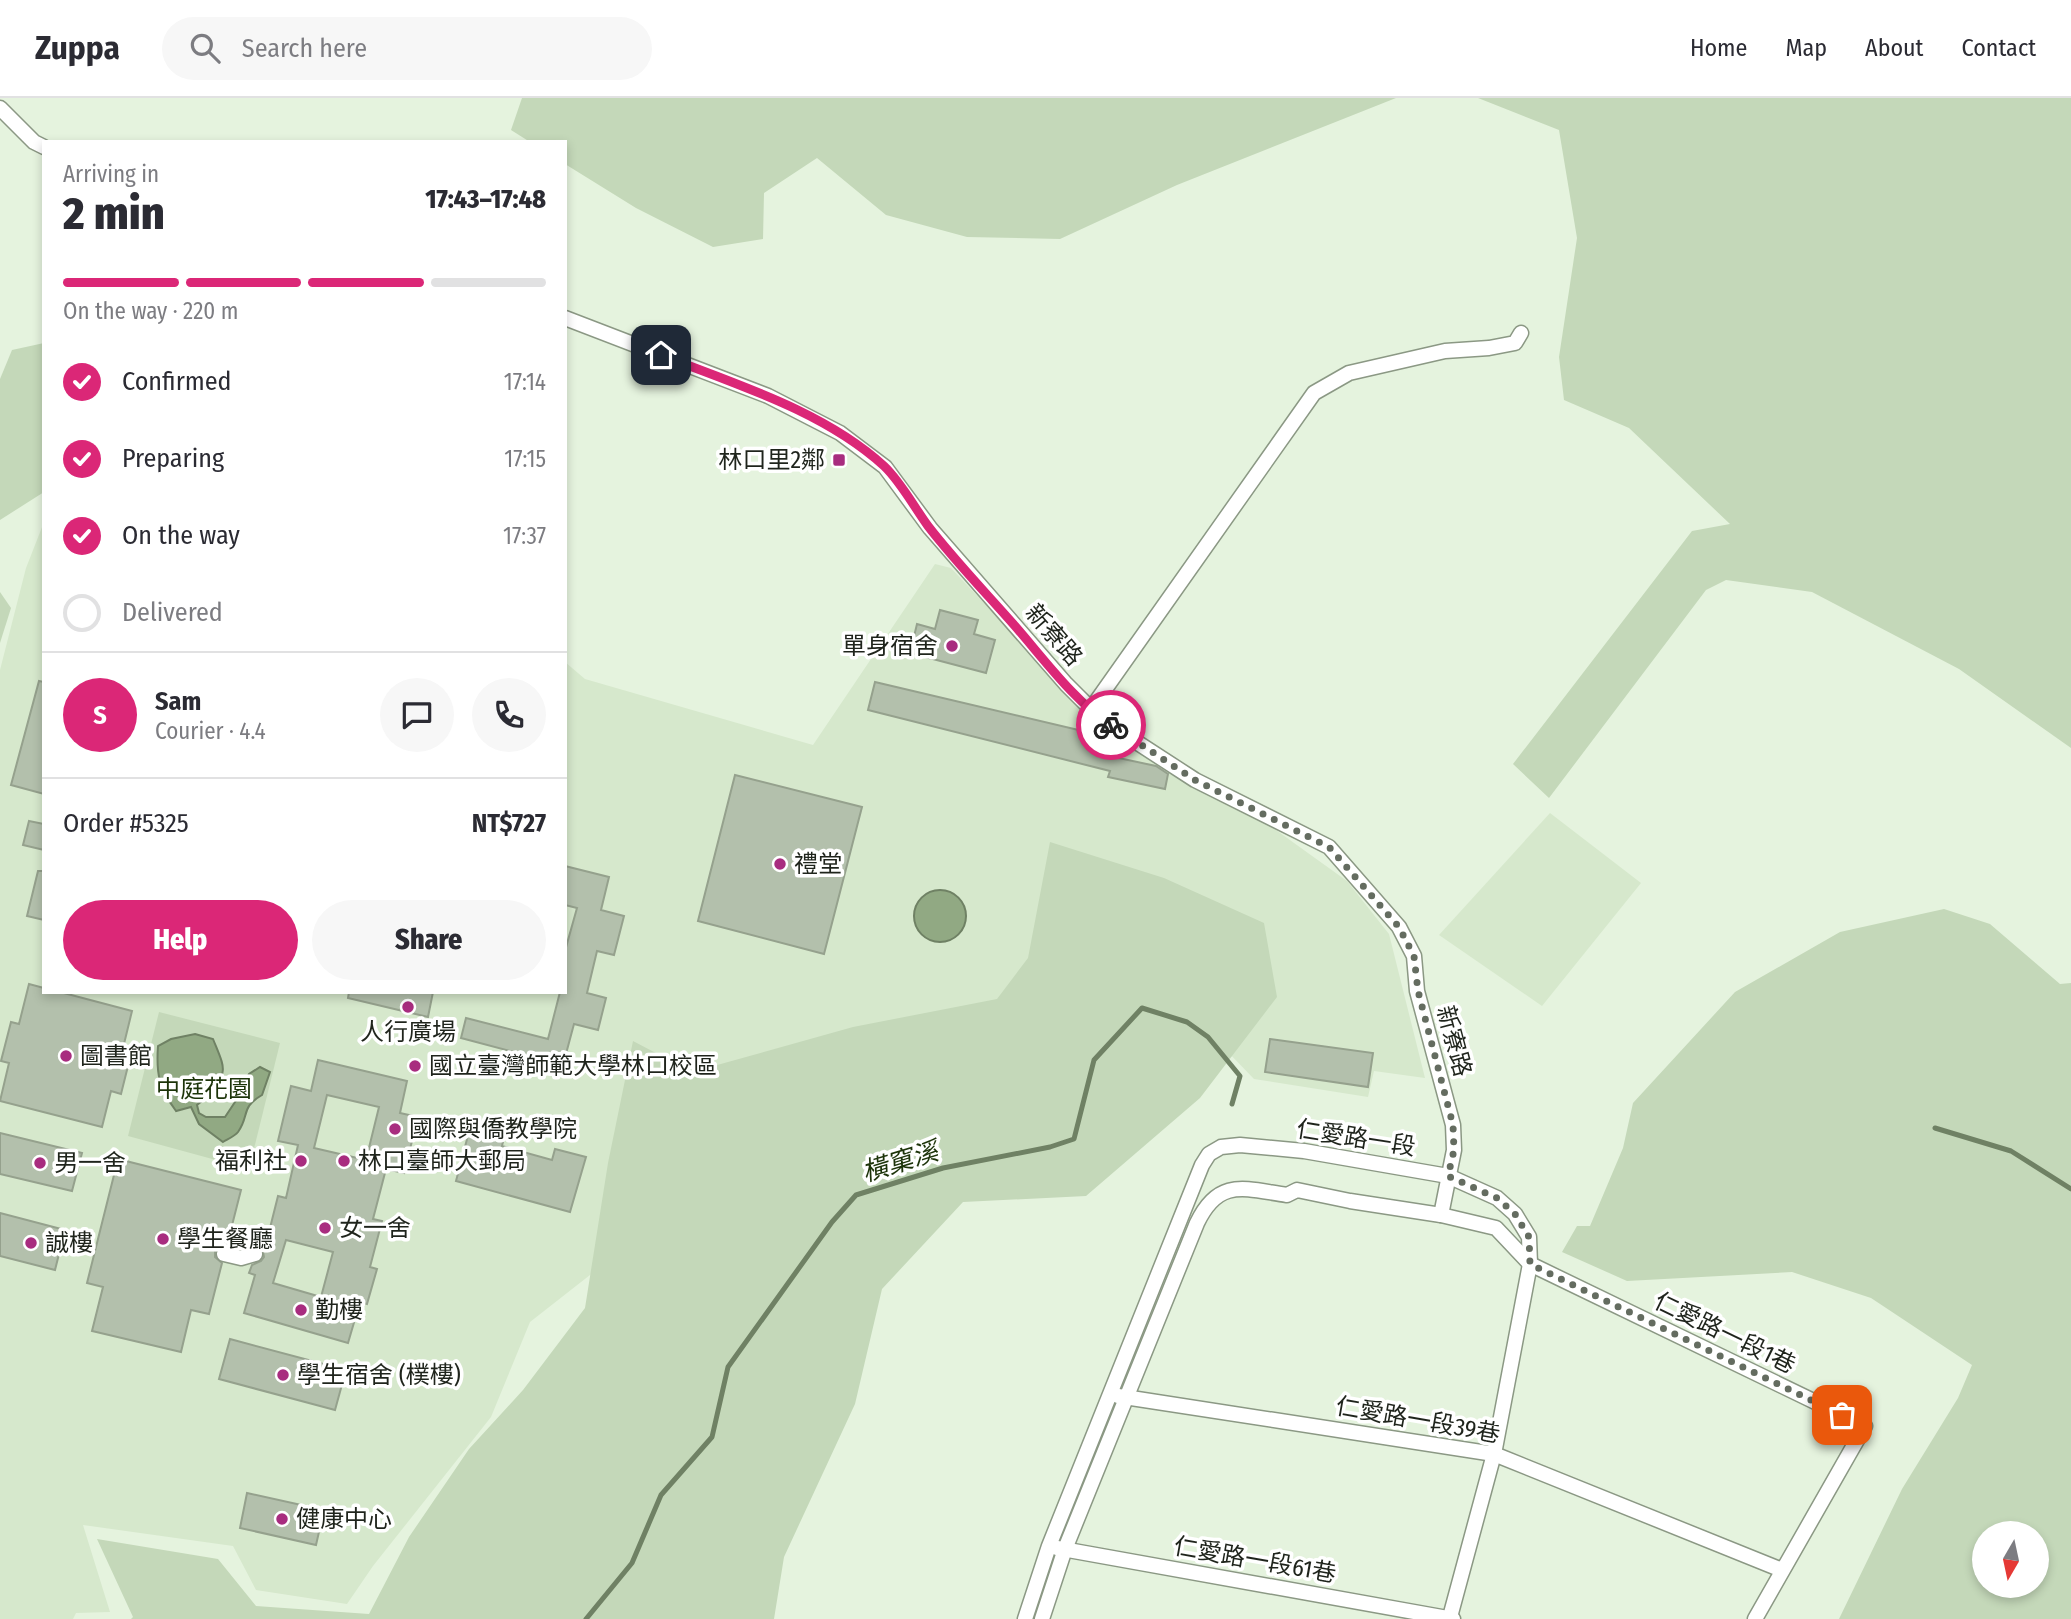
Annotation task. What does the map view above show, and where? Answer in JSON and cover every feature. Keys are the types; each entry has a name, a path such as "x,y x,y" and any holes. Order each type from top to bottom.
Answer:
{"street":[{"path":"0,108 34,142 42,146"},
{"name":"新寮路","path":"567,319 768,396 840,433 885,467 930,528 1066,684 1101,719 1195,780 1329,847 1399,927 1414,956 1418,991 1453,1125 1454,1150 1441,1215"},
{"path":"1091,709 1314,393 1349,373 1445,351 1515,343 1521,333"},
{"name":"仁愛路一段","path":"1025,1619 1049,1546 1202,1165 1209,1154 1221,1147 1240,1144 1304,1151 1448,1176 1497,1198 1515,1214 1529,1237 1530,1264 1494,1454 1451,1618"},
{"path":"1042,1619 1065,1549 1202,1213 1208,1203 1222,1192 1231,1188 1243,1188 1287,1195 1297,1190 1441,1215 1496,1228 1530,1264"},
{"path":"225,1254 241,1258 255,1254"},
{"name":"仁愛路一段1巷","path":"1530,1264 1865,1426 1783,1570"},
{"name":"仁愛路一段39巷","path":"1110,1394 1494,1454 1783,1570"},
{"name":"仁愛路一段61巷","path":"1049,1546 1451,1618"},
{"path":"1755,1619 1783,1570"}],"shaded area":[{"name":"國立臺灣師範大學林口校區","path":"42,527 42,994 567,994 567,664 585,679 813,745 935,564 951,568 1093,719 1194,785 1269,825 1347,881 1389,934 1425,1078 1374,1071 1368,1097 1254,1079 1197,1020 673,1210 530,1322 491,1417 373,1566 347,1604 256,1590 233,1546 83,1525 110,1612 76,1613 73,1619 0,1619 0,670 26,568"},
{"path":"1550,813 1641,883 1542,1006 1439,935"},
{"path":"940,890 950,892 958,898 964,906 964,926 958,934 950,940 940,942 930,940 922,934 916,926 914,916 916,906 922,898 930,892"},
{"path":"195,1034 213,1039 223,1071 216,1081 198,1091 202,1101 197,1105 199,1113 206,1117 225,1117 249,1074 260,1067 270,1072 262,1095 248,1108 238,1132 223,1142 199,1124 191,1107 176,1111 160,1080 158,1046 171,1039"}],"green space":[{"path":"522,98 1396,98 1177,185 1060,239 967,237 886,215 817,158 764,193 763,239 713,247 636,208 567,165 567,140 527,140 511,130"},
{"path":"1478,98 2071,98 2071,748 1959,669 1812,592 1726,580 1706,590 1549,798 1513,764 1692,531 1730,524 1629,428 1564,400 1559,357 1577,238 1559,130"},
{"path":"42,343 42,493 0,520 0,379 12,350"},
{"path":"0,592 11,608 0,643"},
{"path":"1050,842 1164,878 1264,923 1277,997 1200,1098 1086,1196 963,1202 882,1289 855,1404 784,1557 774,1619 131,1619 133,1617 97,1539 218,1559 256,1606 369,1614 409,1537 469,1449 523,1390 585,1308 608,1163 633,1041 692,1072 853,1027 997,999 1028,958"},
{"path":"1944,909 1990,924 2060,984 2071,983 2071,1619 1839,1619 1902,1489 1958,1398 1972,1365 1871,1298 1792,1272 1627,1281 1562,1252 1577,1226 1590,1226 1623,1148 1633,1103 1735,992 1840,932"},
{"name":"中庭花園","path":"159,1012 280,1043 249,1169 128,1136"}],"building":[{"name":"單身宿舍","path":"940,610 978,620 974,634 995,640 986,673 910,653 917,624 935,629"},
{"path":"39,681 42,682 42,793 11,785"},
{"path":"875,682 1104,736 1100,754 1156,766 1168,774 1165,789 1108,777 1110,771 868,710"},
{"name":"禮堂","path":"735,775 862,807 824,954 698,921"},
{"path":"29,821 42,824 42,850 23,845"},
{"path":"567,866 609,877 601,910 624,916 614,955 597,951 587,993 606,998 598,1030 574,1024 563,1065 461,1038 466,1018 548,1039 559,994 567,994 567,944 577,908 567,906"},
{"path":"38,871 42,871 42,920 27,916"},
{"name":"圖書館","path":"29,984 42,987 42,994 68,994 132,1011 123,1048 132,1050 121,1094 111,1091 102,1127 0,1101 9,1063 1,1061 11,1022 19,1024"},
{"name":"人行廣場","path":"349,994 433,994 428,1017 348,998"},
{"path":"1270,1039 1373,1053 1368,1087 1265,1072"},
{"path":"318,1060 407,1081 400,1113 418,1117 404,1173 386,1169 373,1219 382,1221 370,1267 377,1269 367,1304 360,1302 348,1343 244,1313 255,1275 249,1273 252,1265 264,1257 262,1247 265,1248 278,1196 286,1198 298,1145 278,1141 291,1086 311,1091","holes":["327,1095 379,1107 366,1160 314,1148","286,1240 333,1252 321,1297 273,1283"]},
{"path":"471,1124 505,1133 502,1146 552,1160 555,1149 586,1157 570,1212 456,1181"},
{"name":"男一舍","path":"0,1133 82,1153 72,1191 0,1174"},
{"name":"學生餐廳","path":"118,1159 241,1190 227,1245 221,1245 215,1251 215,1257 222,1263 209,1314 191,1310 181,1352 92,1331 103,1287 87,1283"},
{"name":"誠樓","path":"0,1213 65,1230 55,1270 0,1256"},
{"name":"學生宿舍 (樸樓)","path":"230,1339 346,1370 335,1410 219,1379"},
{"name":"健康中心","path":"247,1493 324,1510 316,1545 240,1528"}],"waterway":[{"name":"橫窠溪","path":"586,1619 632,1563 661,1495 712,1437 728,1367 832,1222 856,1195 943,1168 1050,1147 1074,1139 1094,1060 1142,1008 1187,1022 1208,1037 1240,1076 1232,1104"},
{"path":"1935,1128 2011,1151 2071,1189"}],"way so far":[{"path":"1111,725 1195,780 1329,847 1399,927 1414,956 1418,991 1453,1125 1454,1150 1448,1176 1497,1198 1515,1214 1529,1237 1530,1264 1842,1415"}],"place":[{"name":"林口里2鄰","path":"839,460"},
{"name":"單身宿舍","path":"952,646"},
{"name":"禮堂","path":"780,864"},
{"name":"人行廣場","path":"408,1007"},
{"name":"圖書館","path":"66,1056"},
{"name":"國立臺灣師範大學林口校區","path":"415,1066"},
{"name":"國際與僑教學院","path":"395,1129"},
{"name":"福利社","path":"301,1161"},
{"name":"林口臺師大郵局","path":"344,1161"},
{"name":"男一舍","path":"40,1163"},
{"name":"女一舍","path":"325,1228"},
{"name":"學生餐廳","path":"163,1239"},
{"name":"誠樓","path":"31,1243"},
{"name":"勤樓","path":"301,1310"},
{"name":"學生宿舍 (樸樓)","path":"283,1375"},
{"name":"健康中心","path":"282,1519"}],"route":[{"path":"661,355 768,396 840,433 885,467 930,528 1066,684 1101,719 1111,725"}]}
